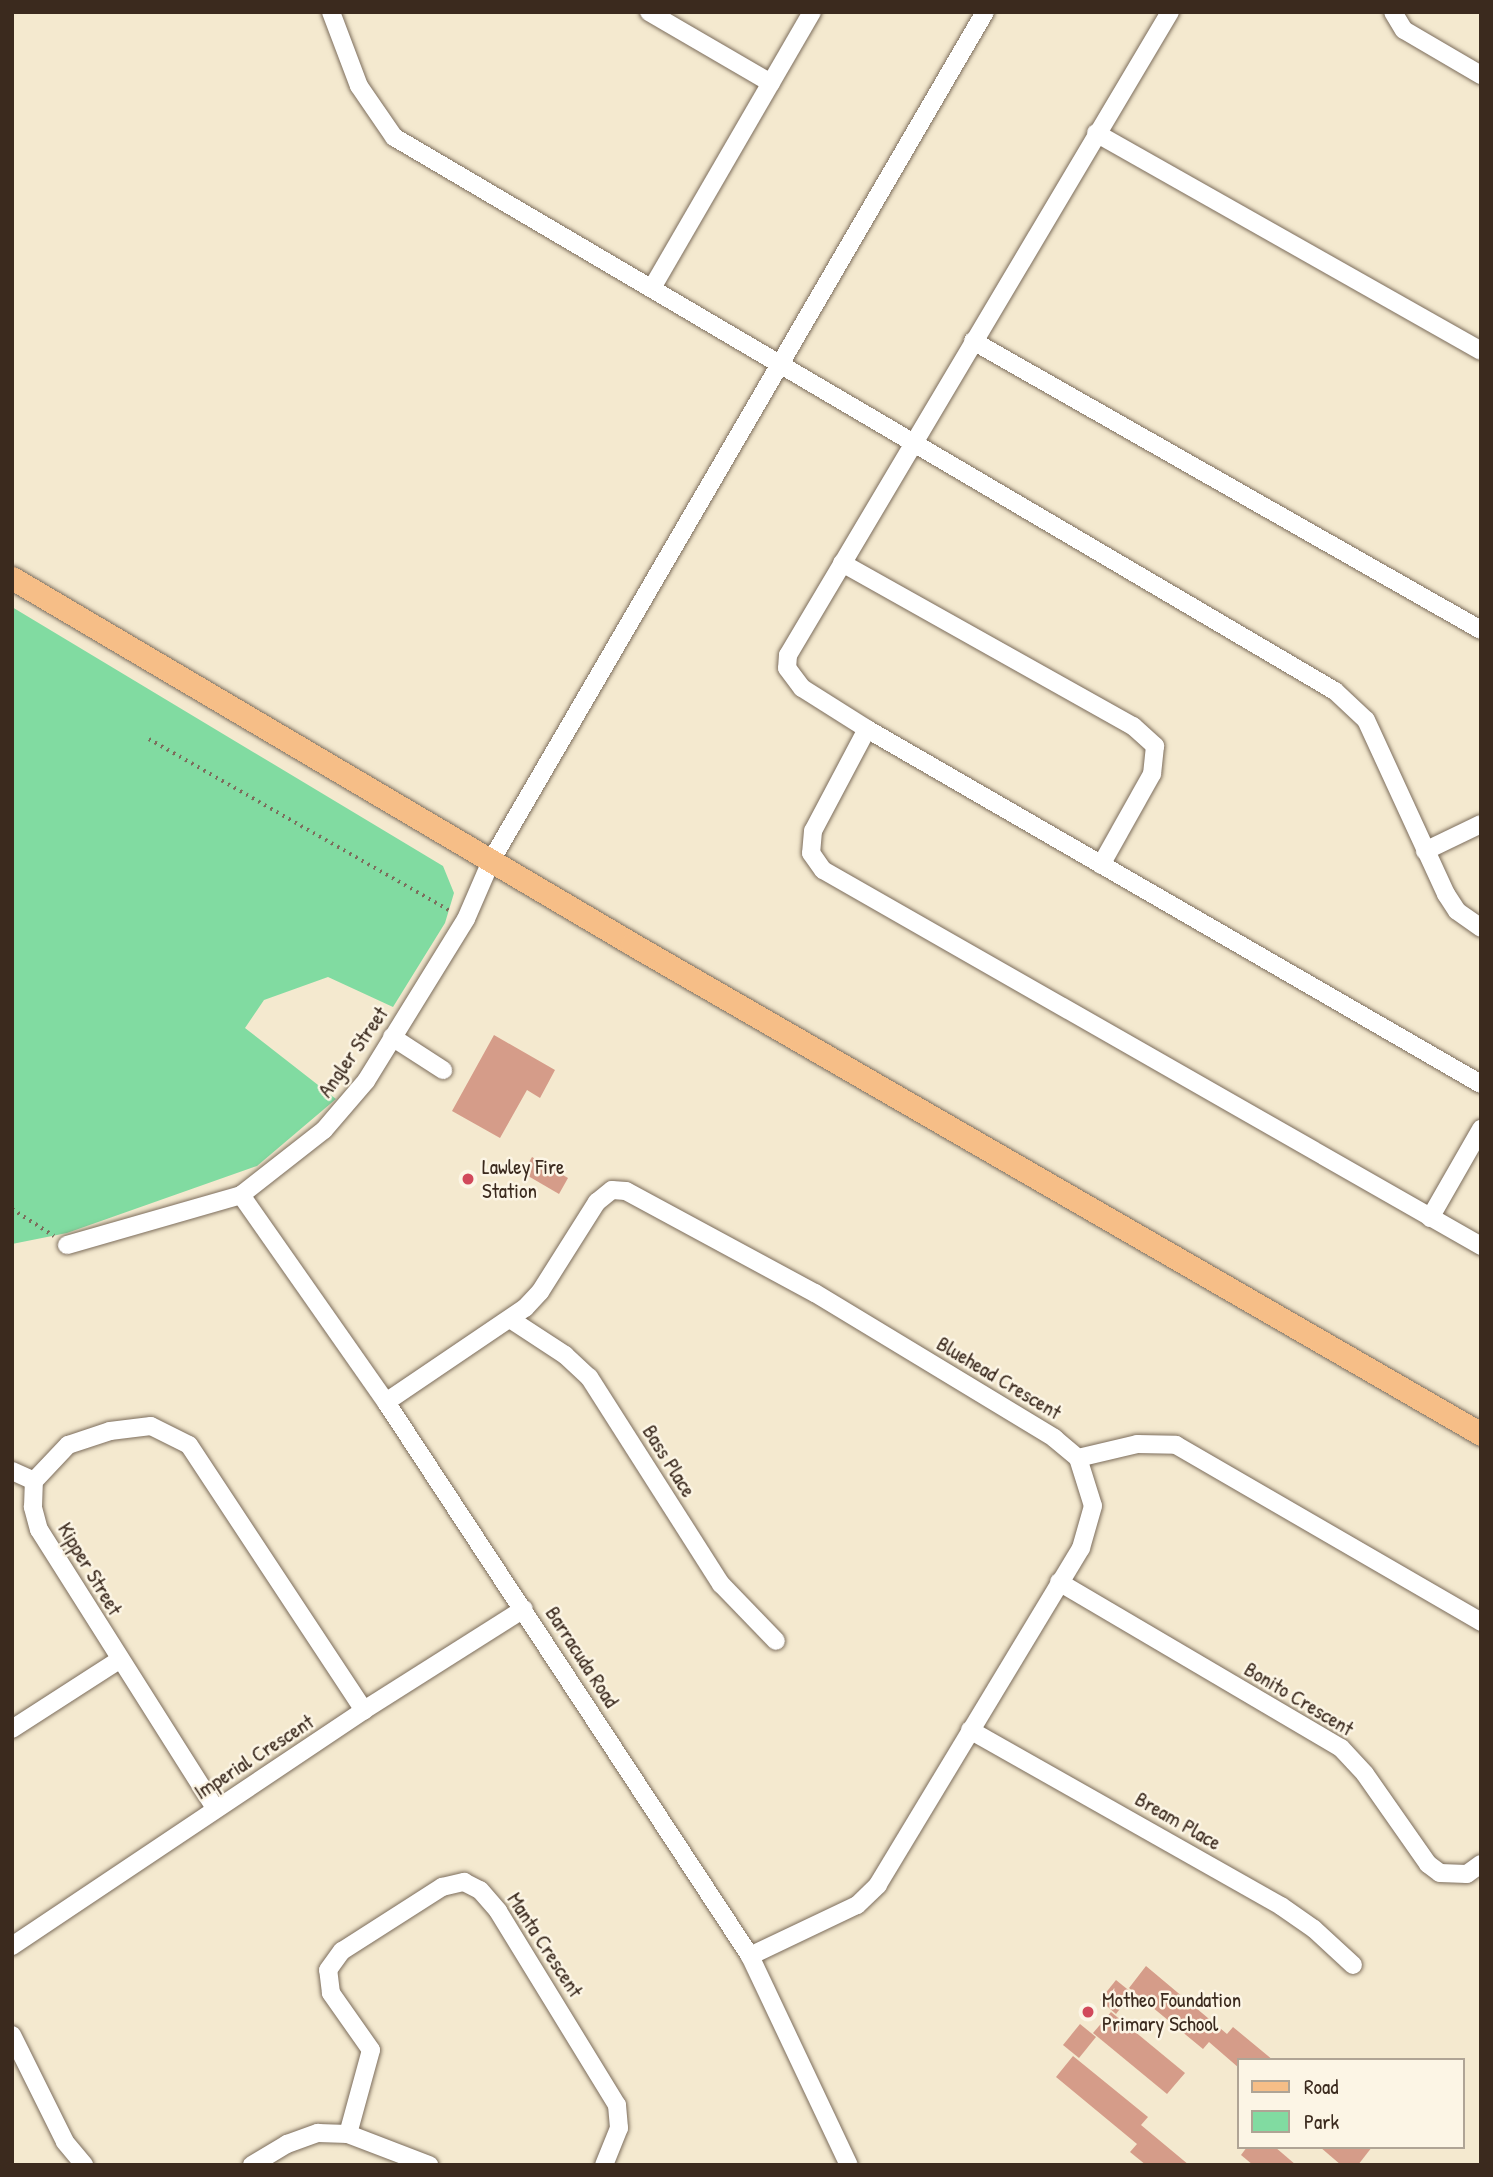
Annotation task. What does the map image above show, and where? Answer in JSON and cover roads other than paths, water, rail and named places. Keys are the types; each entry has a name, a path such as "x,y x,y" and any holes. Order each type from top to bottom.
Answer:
{"main road":[{"path":"12,578 632,944 1481,1434"}],"street":[{"path":"331,12 359,86 394,137 912,445 1335,691 1366,720 1425,850 1457,911 1481,928"},
{"path":"649,12 771,83"},
{"path":"652,288 812,12"},
{"name":"Angler Street","path":"67,1245 242,1195 324,1130 366,1081 466,919 492,859 985,12"},
{"path":"1170,12 788,655 787,668 802,688 867,729 1481,1084"},
{"path":"1393,12 1404,30 1481,75"},
{"path":"1096,133 1481,351"},
{"path":"973,341 1481,630"},
{"path":"842,563 1133,726 1156,746 1152,774 1101,865"},
{"path":"867,729 813,831 811,853 823,870 1481,1246"},
{"path":"1425,850 1481,824"},
{"path":"392,1037 443,1070"},
{"path":"1430,1217 1481,1129"},
{"name":"Bluehead Crescent","path":"386,1402 510,1319 540,1293 597,1202 612,1190 626,1191 816,1293 1054,1437 1078,1458"},
{"name":"Barracuda Road","path":"242,1195 386,1402 750,1956 849,2165"},
{"name":"Bass Place","path":"510,1319 565,1354 589,1377 721,1584 776,1641"},
{"path":"12,1471 34,1481 68,1445 110,1431 151,1426 181,1439 203,1460 364,1710"},
{"path":"750,1956 856,1905 878,1885 1081,1548 1093,1506 1078,1458 1137,1444 1176,1445 1481,1622"},
{"name":"Kipper Street","path":"34,1481 33,1507 39,1530 215,1808"},
{"name":"Bonito Crescent","path":"1059,1582 1341,1748 1365,1774 1428,1864 1440,1873 1467,1874 1481,1864"},
{"name":"Imperial Crescent","path":"12,1946 215,1808 311,1749 364,1710 524,1609"},
{"path":"12,1728 120,1660"},
{"name":"Bream Place","path":"971,1730 1282,1906 1314,1929 1353,1965"},
{"name":"Manta Crescent","path":"348,2134 371,2050 331,1993 328,1970 342,1951 442,1887 464,1882 481,1890 498,1910 617,2105 619,2128 604,2165"},
{"path":"12,2035 65,2141 84,2165"},
{"path":"252,2165 306,2136 348,2134 429,2165"}],"place":[{"name":"Lawley Fire Station","path":"468,1179"},
{"name":"Motheo Foundation Primary School","path":"1088,2012"}]}
